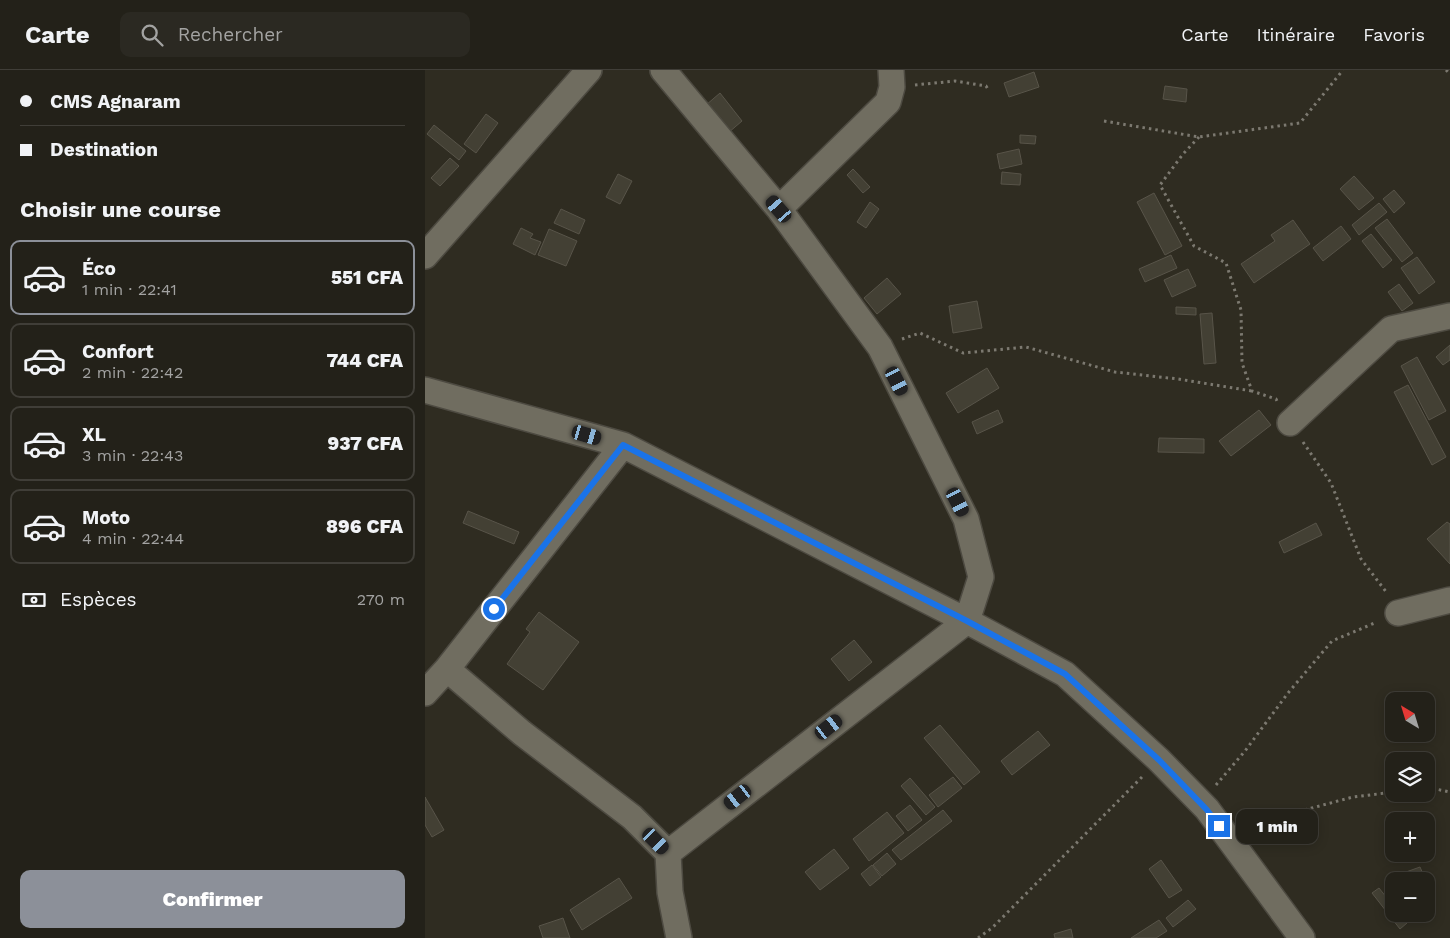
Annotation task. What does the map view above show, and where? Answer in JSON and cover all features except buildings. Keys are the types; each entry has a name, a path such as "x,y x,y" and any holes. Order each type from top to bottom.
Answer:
{"street":[{"path":"426,253 589,70"},
{"path":"663,70 779,209 880,347 966,520 981,577 967,621 668,853"},
{"path":"779,209 888,102 891,78"},
{"path":"1290,423 1391,329 1450,316"},
{"path":"425,390 623,445 967,621 1065,674 1159,760 1207,810 1302,938"},
{"path":"425,694 447,669 623,445"},
{"path":"1398,613 1450,600"},
{"path":"447,669 523,733 632,817 668,853 670,892 679,938"}],"path":[{"path":"1104,121 1199,137 1299,123 1343,70"},
{"path":"1446,70 1450,74"},
{"path":"891,78 955,81 986,86 989,91"},
{"path":"1199,137 1183,154 1160,185 1194,246 1226,264 1241,310 1242,363 1252,391"},
{"path":"880,347 920,333 963,353 1025,347 1115,372 1178,379 1252,391 1276,400 1331,484 1361,558 1383,588 1398,613 1332,641 1288,693 1245,751 1215,785 1183,785"},
{"path":"978,938 992,928 1159,760"},
{"path":"1435,789 1450,792"},
{"path":"1239,828 1353,797 1385,793"}],"route":[{"path":"494,609 623,445 967,621 1065,674 1159,760 1207,810 1219,826"}]}
